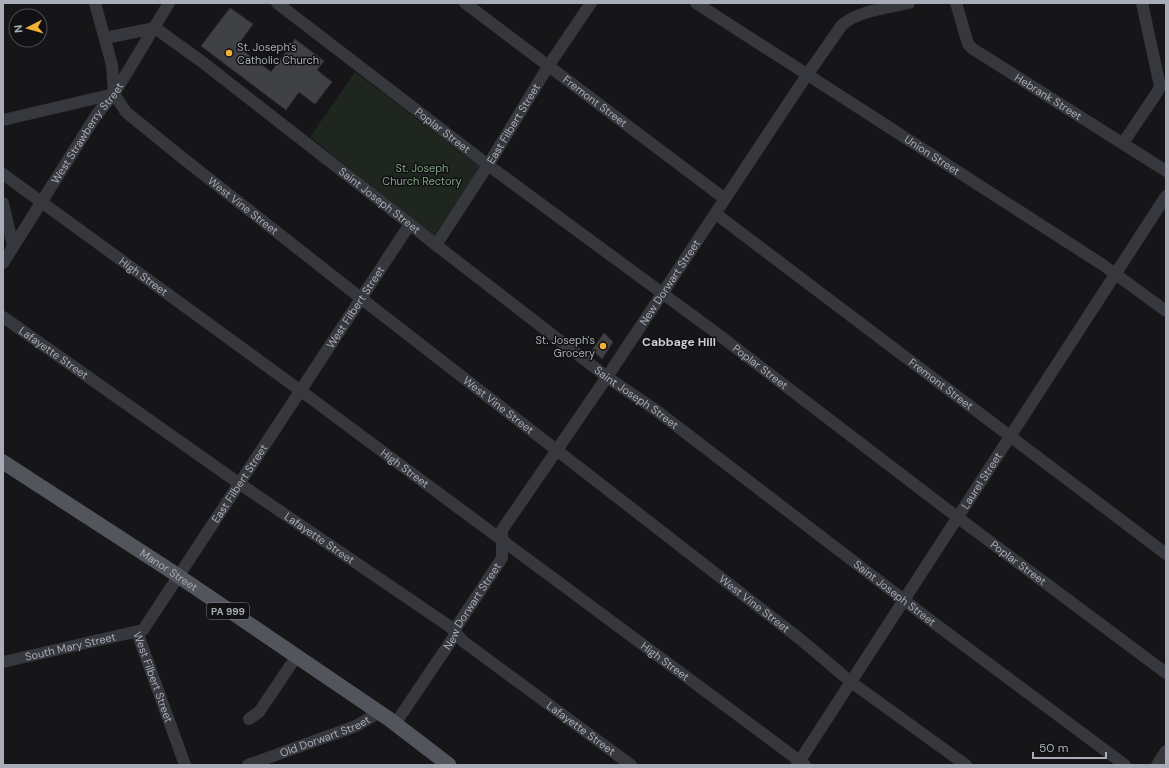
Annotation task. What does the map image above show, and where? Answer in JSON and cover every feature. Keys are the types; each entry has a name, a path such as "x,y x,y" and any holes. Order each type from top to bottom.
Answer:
{"main road":[{"name":"Manor Street","path":"3,462 178,577 395,724 449,765"}],"street":[{"name":"West Vine Street","path":"95,3 112,65 114,94 126,112 362,299 800,639 851,682 966,765"},
{"name":"West Strawberry Street","path":"3,263 97,114 114,94 170,3"},
{"name":"Poplar Street","path":"277,3 488,165 662,293 957,517 1166,673"},
{"name":"Fremont Street","path":"465,3 725,199"},
{"name":"East Filbert Street","path":"436,245 488,165 549,66 591,3"},
{"name":"Union Street","path":"696,3 1009,204 1115,274 1166,311"},
{"name":"New Dorwart Street","path":"395,724 453,638 456,626 502,558 502,530 607,377 807,75 842,25 849,19 859,15 889,6 909,3"},
{"name":"Hebrank Street","path":"956,3 968,44 973,49 1124,143 1166,171"},
{"path":"1124,143 1160,86 1142,3"},
{"path":"104,38 155,28"},
{"name":"Saint Joseph Street","path":"155,28 206,65 607,377 657,411 904,600 1124,765"},
{"path":"3,120 114,94"},
{"name":"High Street","path":"3,174 301,391 800,764"},
{"name":"Laurel Street","path":"800,764 957,517 1166,196"},
{"path":"3,203 14,246"},
{"name":"Fremont Street","path":"716,214 1166,554"},
{"name":"West Filbert Street","path":"301,391 410,224"},
{"name":"Lafayette Street","path":"3,317 240,484 449,626 464,642 631,765"},
{"name":"East Filbert Street","path":"178,577 301,391"},
{"name":"West Filbert Street","path":"178,577 143,630 137,632 185,765"},
{"name":"South Mary Street","path":"3,662 137,632"},
{"path":"249,719 258,712 296,657"},
{"name":"Old Dorwart Street","path":"248,765 356,726 378,713"},
{"path":"1157,765 1166,751"}],"green space":[{"name":"St. Joseph Church Rectory","path":"355,72 480,167 434,236 310,137"}],"building":[{"name":"St. Joseph's Catholic Church","path":"230,8 253,24 237,46 271,72 295,39 324,61 317,70 332,82 315,104 299,92 286,110 201,46"},
{"name":"St. Joseph's Grocery","path":"604,333 613,342 602,359 592,350"}],"place":[{"name":"St. Joseph's Catholic Church","path":"229,53"},
{"name":"St. Joseph's Grocery","path":"603,346"}],"district":[{"name":"Cabbage Hill","path":"679,342"}]}
